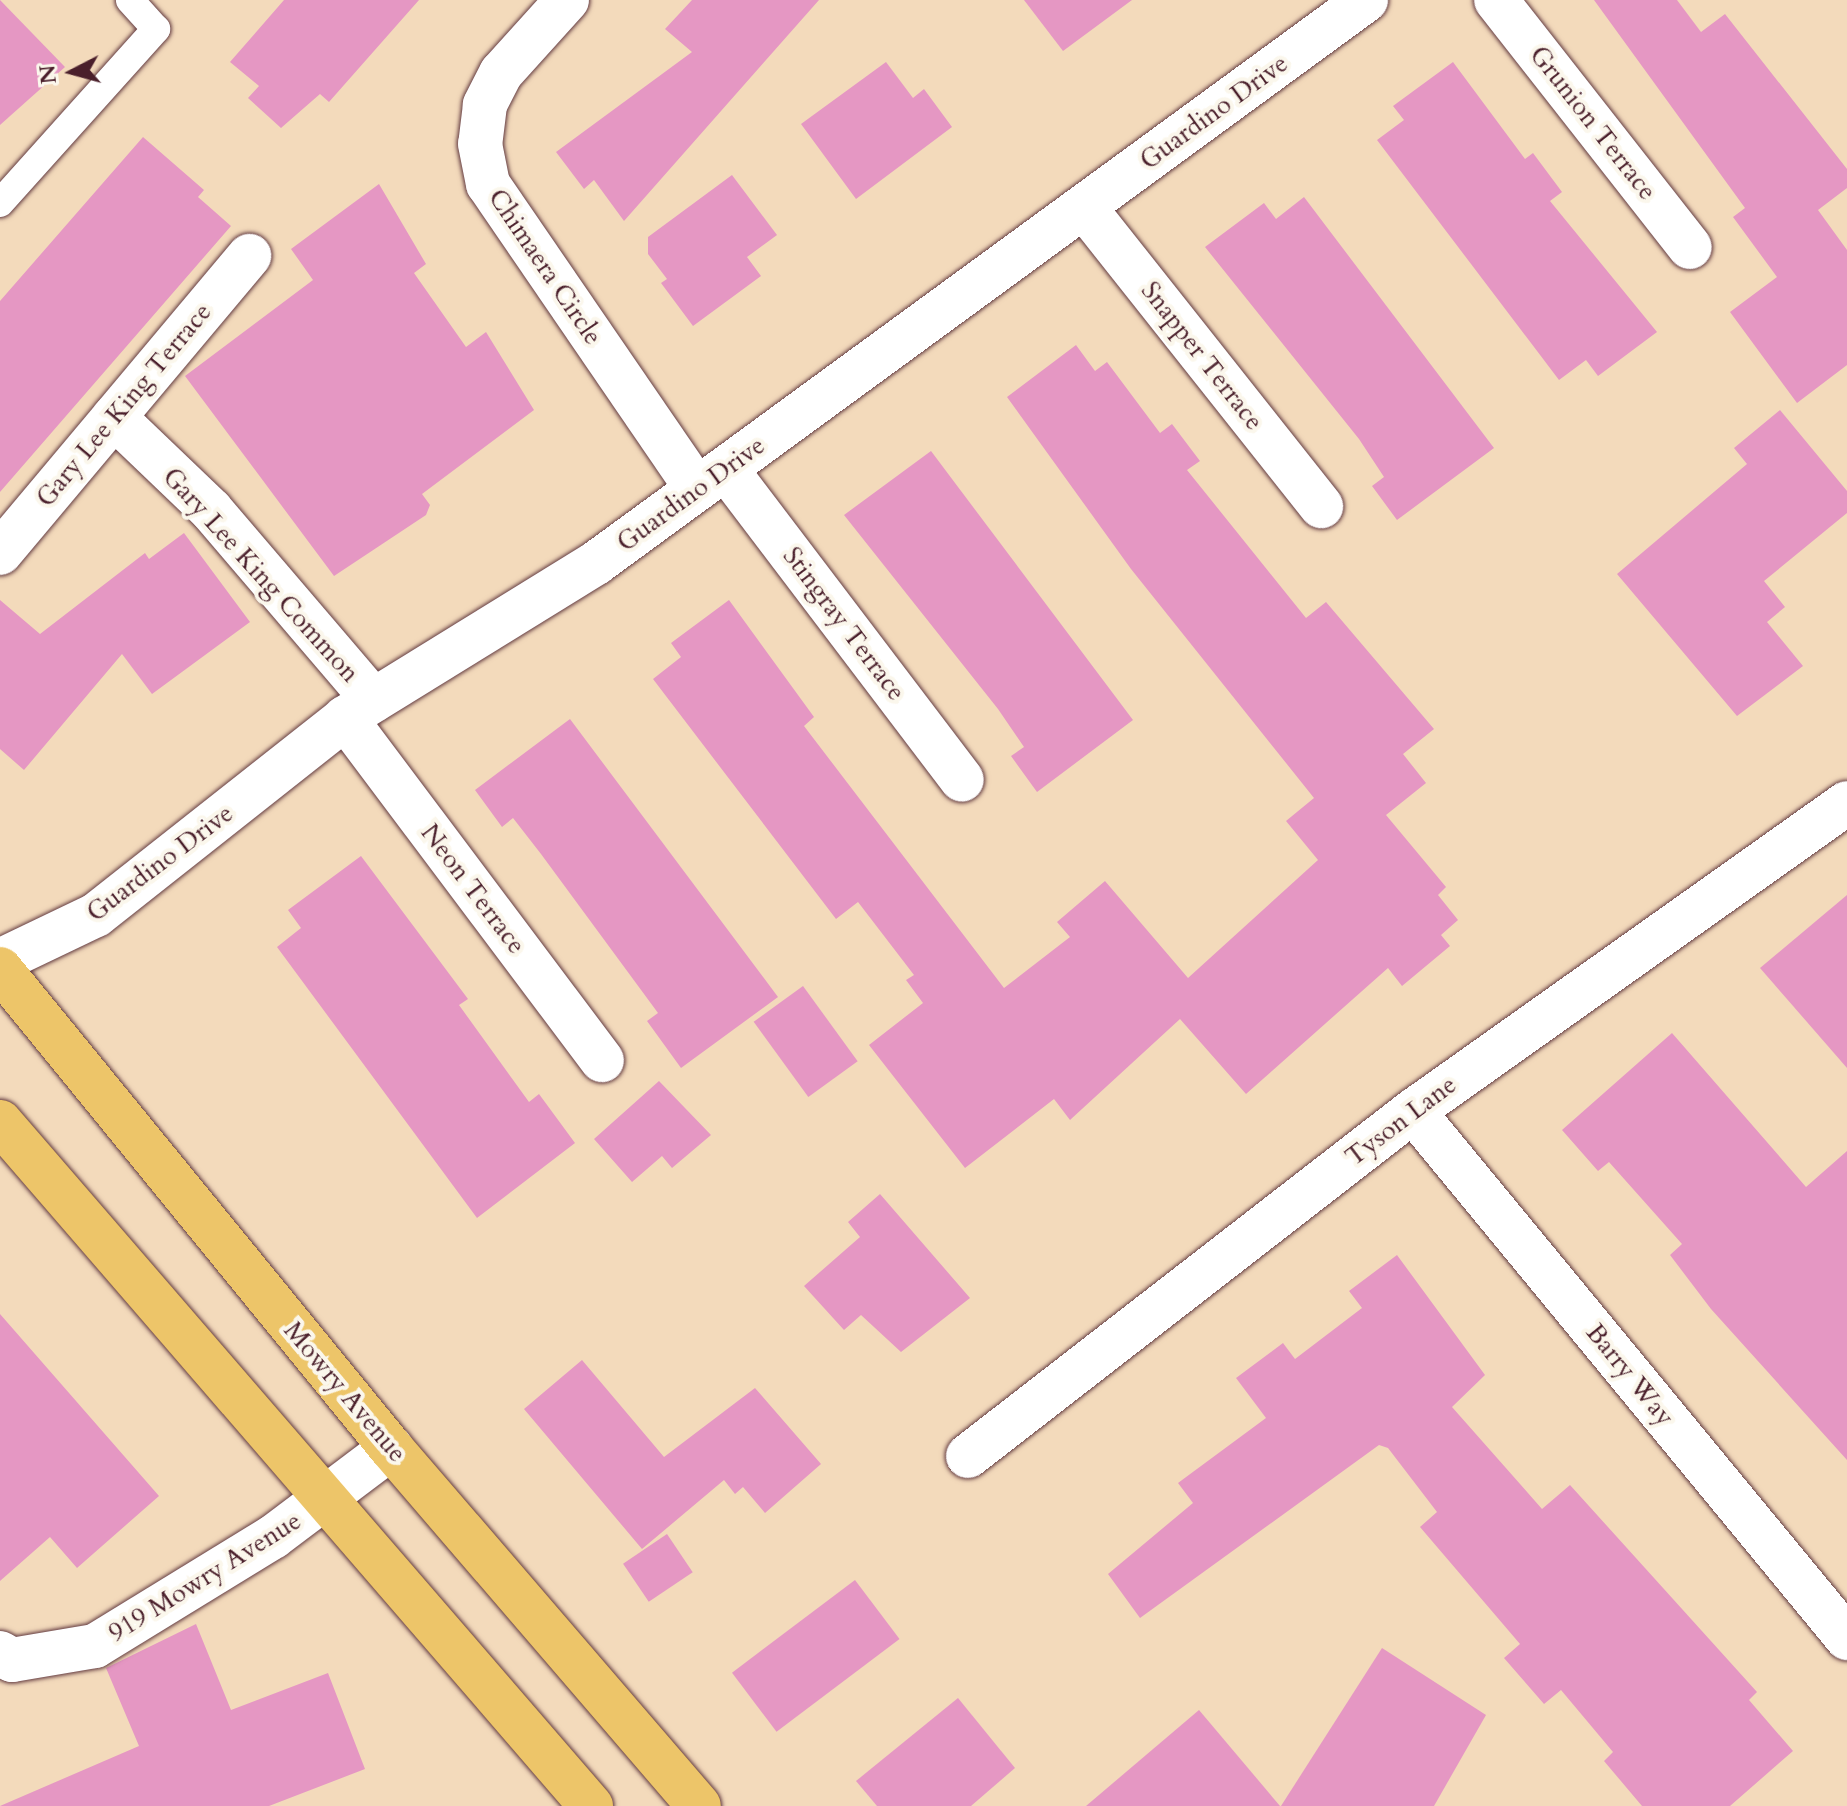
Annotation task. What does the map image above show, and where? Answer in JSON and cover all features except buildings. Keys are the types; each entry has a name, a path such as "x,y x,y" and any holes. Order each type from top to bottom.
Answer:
{"main road":[{"name":"Mowry Avenue","path":"0,969 391,1448 699,1806"},
{"path":"0,1122 591,1806"}],"street":[{"name":"Chimaera Circle","path":"567,0 501,73 485,105 480,144 488,184 711,478"},
{"name":"Guardino Drive","path":"0,961 96,915 359,709 596,563 1366,0"},
{"name":"Grunion Terrace","path":"1496,0 1690,247"},
{"name":"Snapper Terrace","path":"1084,207 1321,506"},
{"name":"Gary Lee King Terrace","path":"0,553 249,256"},
{"name":"Gary Lee King Common","path":"114,417 211,510 359,709"},
{"name":"Stingray Terrace","path":"711,478 962,780"},
{"name":"Neon Terrace","path":"359,709 602,1060"},
{"name":"Tyson Lane","path":"968,1456 1413,1111 1847,803"},
{"name":"Barry Way","path":"1413,1111 1847,1638"},
{"name":"919 Mowry Avenue","path":"0,1653 12,1660 95,1646 326,1499 391,1448"}],"lane":[{"path":"0,203 156,29 130,0"}]}
